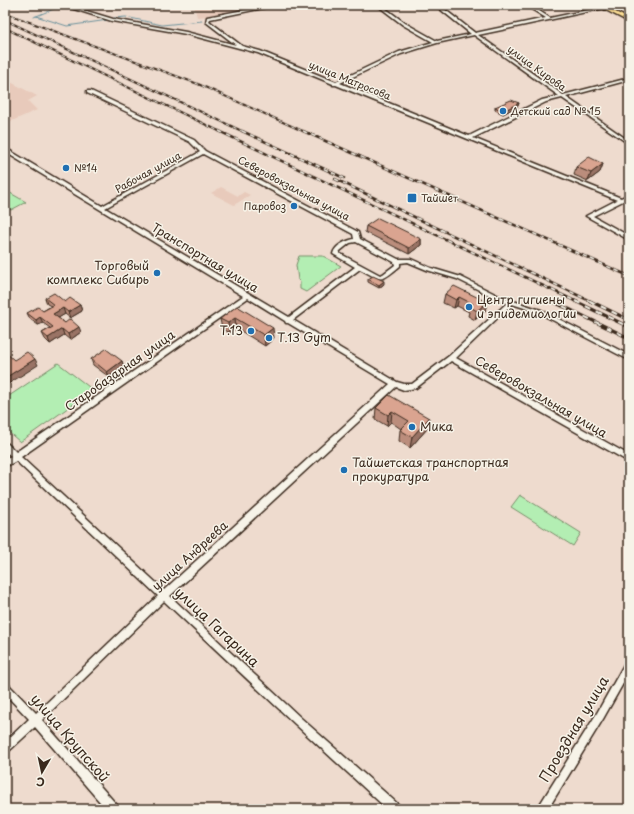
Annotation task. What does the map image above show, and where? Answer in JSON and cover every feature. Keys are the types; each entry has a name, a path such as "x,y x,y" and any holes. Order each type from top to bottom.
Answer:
{"main road":[{"path":"598,5 629,21"}],"street":[{"name":"улица Матросова","path":"63,5 112,20 186,33 229,46 241,47 259,52 622,200"},
{"path":"241,47 216,29 207,21 208,18 276,5"},
{"path":"379,5 404,24 436,42"},
{"name":"улица Кирова","path":"437,5 474,34 629,143"},
{"path":"527,5 550,19"},
{"path":"335,84 400,53 436,42 617,5"},
{"path":"469,138 544,101 560,95 629,79"},
{"name":"Северовокзальная улица","path":"89,92 192,141 203,152 356,233 357,240 397,261 409,260 429,269 459,278 499,298 540,311 629,358"},
{"name":"Транспортная улица","path":"5,150 395,384"},
{"name":"Рабочая улица","path":"101,208 203,152"},
{"path":"629,196 589,216 629,238"},
{"path":"357,240 348,242 337,250 336,254 379,277 385,276 398,264 397,261"},
{"path":"288,321 359,267"},
{"name":"Старобазарная улица","path":"5,464 247,296"},
{"name":"Северовокзальная улица","path":"511,302 451,358 629,459"},
{"path":"395,384 404,387 414,386 451,358"},
{"name":"улица Андреева","path":"5,750 164,596 395,384"},
{"name":"улица Гагарина","path":"5,446 164,596 395,809"},
{"name":"Проездная улица","path":"542,809 600,716 629,664"},
{"name":"улица Крупской","path":"5,687 36,720 113,809"}],"shaded area":[{"path":"194,5 268,5 211,16 197,17"},
{"path":"5,79 37,96 28,101 37,110 5,124"},
{"path":"221,187 238,196 244,192 250,195 234,205 211,193"}],"green space":[{"path":"5,190 26,202 11,210 5,207"},
{"path":"299,256 323,256 341,266 306,292 300,289 300,282 298,280 296,265"},
{"path":"58,363 93,390 20,442 5,429 5,406 9,396"},
{"path":"520,495 581,533 573,546 511,507"}],"building":[{"path":"511,100 519,103 503,111 495,107"},
{"path":"589,157 603,164 591,173 576,167"},
{"path":"378,218 421,239 409,248 366,226"},
{"path":"373,276 384,281 379,285 368,279"},
{"path":"454,286 487,302 477,311 470,307 473,304 459,297 456,300 445,294"},
{"path":"54,293 65,302 70,298 80,305 68,312 63,308 53,314 65,323 70,319 79,327 68,334 62,329 48,338 42,333 53,327 40,317 36,320 27,313 38,307 43,311 54,305 45,298"},
{"path":"237,306 273,328 264,335 235,318 228,323 220,319"},
{"path":"106,349 122,361 107,372 91,359"},
{"path":"5,352 14,360 27,352 35,359 5,378"},
{"path":"389,395 429,418 412,437 400,430 409,421 392,411 388,415 376,408"}],"waterway":[{"path":"223,16 285,5"},
{"path":"36,16 61,6"},
{"path":"36,16 67,26 108,20"},
{"path":"114,18 126,17 162,25 202,21"},
{"path":"209,20 219,17"}],"railway":[{"path":"5,13 198,84 305,132"},
{"path":"5,20 244,132"},
{"path":"5,28 221,132"},
{"path":"219,131 577,302"},
{"path":"242,131 344,178"},
{"path":"303,131 629,276"},
{"path":"335,179 592,302"},
{"path":"549,300 554,302"},
{"path":"552,301 629,338"},
{"path":"575,301 629,327"},
{"path":"590,301 629,320"}],"place":[{"name":"Детский сад № 15","path":"503,111"},
{"name":"№14","path":"66,168"},
{"name":"Тайшет","path":"412,198"},
{"name":"Паровоз","path":"294,206"},
{"name":"Торговый комплекс Сибирь","path":"157,273"},
{"name":"Центр гигиены и эпидемиологии","path":"469,307"},
{"name":"T.13","path":"251,331"},
{"name":"T.13 Gym","path":"269,338"},
{"name":"Мика","path":"412,427"},
{"name":"Тайшетская транспортная прокуратура","path":"344,470"}]}
